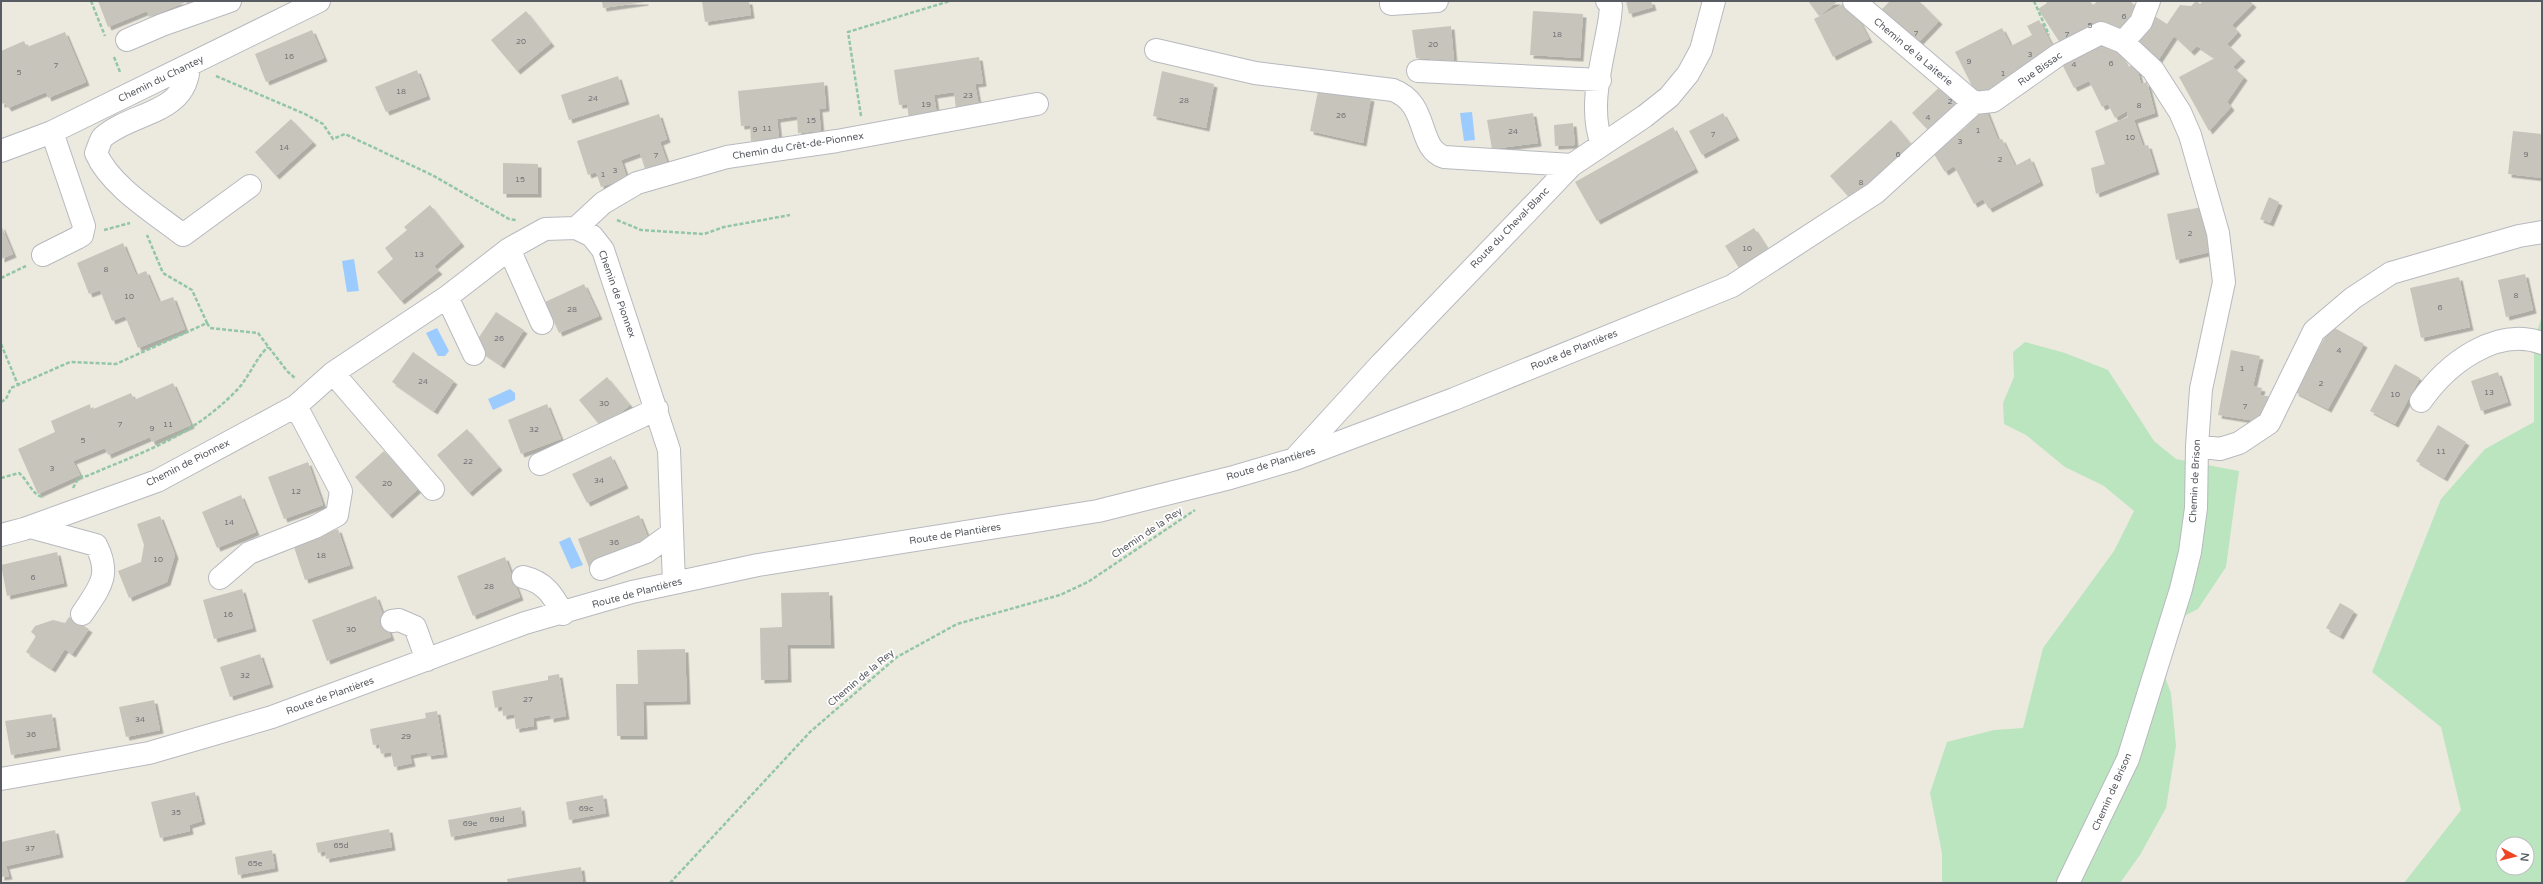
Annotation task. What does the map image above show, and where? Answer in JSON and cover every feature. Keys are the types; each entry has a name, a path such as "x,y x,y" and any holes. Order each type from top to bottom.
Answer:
{"street":[{"path":"127,40 162,25 230,1"},
{"name":"Chemin du Chantey","path":"1,151 52,132 319,1"},
{"path":"1391,4 1437,1"},
{"path":"1602,144 1597,131 1595,110 1610,17 1610,6 1607,1"},
{"name":"Route du Cheval-Blanc","path":"1295,459 1381,364 1572,165 1645,116 1669,97 1688,74 1701,50 1714,1"},
{"name":"Chemin de la Laiterie","path":"1854,1 1974,103"},
{"path":"2123,42 2141,22 2149,1"},
{"name":"Rue Bissac","path":"1974,103 1993,101 2058,55 2101,33 2123,42 2153,70 2180,112 2190,135"},
{"path":"1156,50 1255,73 1394,90 1403,93 1419,112 1428,144 1436,154 1444,157 1572,165"},
{"path":"189,65 188,81 174,100 102,137 96,153 101,166 118,184 183,235 250,186"},
{"path":"1418,71 1600,80"},
{"name":"Route de Plantières","path":"1,779 149,753 272,717 526,623 563,614 632,592 758,565 1098,511 1295,459 1454,400 1732,286 1875,193 1974,103"},
{"name":"Chemin du Crêt-de-Pionnex","path":"576,228 603,202 637,183 727,157 850,138 1036,104"},
{"path":"43,255 82,235 84,226 52,132"},
{"name":"Chemin de Brison","path":"2068,883 2128,759 2181,589 2190,552 2196,508 2197,446 2201,389 2224,282 2218,233 2190,135"},
{"name":"Chemin de Pionnex","path":"1,535 30,527 157,481 296,406 333,373 447,298 509,250 545,229 576,228 592,236 603,250 657,409 669,450 674,583"},
{"path":"2197,446 2220,449 2239,443 2269,424 2314,332 2354,298 2392,273 2542,232"},
{"path":"509,250 542,323"},
{"path":"447,298 474,354"},
{"path":"2421,401 2432,384 2463,357 2487,346 2518,338 2542,343"},
{"path":"333,373 433,489"},
{"path":"220,578 249,553 315,527 337,515 341,491 296,406"},
{"path":"540,464 657,409"},
{"path":"30,527 96,545 101,556 105,572 101,585 82,614"},
{"path":"601,569 646,552 671,534"},
{"path":"523,577 532,579 551,591 563,614"},
{"path":"392,621 399,620 414,628 427,660"}],"path":[{"path":"862,122 848,32 950,1"},
{"path":"2034,1 2058,55"},
{"path":"216,76 305,114 322,124 333,139 345,134 432,174 509,219 533,223 539,233"},
{"path":"615,219 641,230 704,234 724,227 790,215"},
{"path":"82,235 133,222"},
{"path":"146,234 163,273 192,290 210,328 258,333 286,371 299,382"},
{"path":"1,278 41,259 43,255"},
{"path":"1,402 6,399 11,388 70,362 116,364 207,323"},
{"path":"1,344 18,385"},
{"path":"68,492 74,488 78,477 87,476 146,452 193,429 238,390 268,347"},
{"path":"1,478 19,473 26,478 36,494 47,498"},
{"name":"Chemin de la Rey","path":"670,883 810,732 897,657 957,624 1060,595 1088,582 1198,508"}],"green space":[{"path":"2542,316 2542,883 2404,883 2461,810 2441,727 2372,672 2441,499 2485,449 2534,422 2534,341"},
{"path":"2025,342 2065,353 2108,370 2154,441 2176,459 2239,471 2226,567 2198,609 2176,620 2165,677 2171,693 2176,746 2166,808 2140,855 2120,883 1942,883 1942,853 1930,793 1947,742 1994,730 2023,728 2043,648 2114,551 2134,511 2104,486 2065,467 2026,435 2004,424 2003,403 2014,377 2013,352"}],"water":[{"path":"1472,112 1475,140 1464,141 1460,113"},
{"path":"354,259 359,291 347,292 342,261"},
{"path":"437,328 449,351 445,356 438,356 426,333"},
{"path":"510,389 515,393 515,400 493,410 488,399"},
{"path":"570,537 583,565 571,569 559,542"}],"building":[{"path":"98,1 202,1 188,7 186,2 149,17 147,11 108,27"},
{"path":"602,1 645,1 645,2 603,8"},
{"path":"702,1 749,1 751,15 705,22"},
{"path":"1626,1 1651,1 1653,7 1629,14"},
{"path":"1808,1 1838,1 1819,16"},
{"path":"1849,1 1869,39 1833,57 1814,19"},
{"path":"1890,1 1919,1 1939,21 1916,45 1881,10"},
{"path":"2046,1 2090,1 2093,5 2098,1 2131,1 2142,18 2129,28 2064,49 2038,9 2047,3"},
{"path":"2196,1 2200,4 2203,1 2250,1 2253,4 2232,25 2238,32 2227,44 2242,58 2233,67 2244,77 2227,102 2231,107 2209,131 2179,77 2215,58 2197,46 2191,52 2174,36 2155,65 2130,40 2153,15 2167,24 2180,5 2191,6"},
{"path":"526,11 551,43 517,71 491,40"},
{"path":"1533,11 1583,14 1580,58 1530,55"},
{"path":"2039,20 2054,49 1979,100 1955,52 2002,28 2011,46 2032,35 2027,26"},
{"path":"1451,26 1454,61 1416,58 1412,30"},
{"path":"312,30 324,58 266,82 255,54"},
{"path":"65,32 86,82 48,98 46,92 8,108 5,103 1,104 1,51 24,41 27,47"},
{"path":"2105,39 2119,53 2128,67 2136,64 2141,84 2147,82 2155,113 2134,120 2143,146 2148,145 2156,171 2096,194 2091,168 2105,164 2095,131 2128,117 2127,111 2115,118 2108,104 2102,107 2089,81 2074,88 2061,62"},
{"path":"979,57 983,83 975,84 979,106 956,109 954,92 934,95 937,115 909,119 907,104 899,105 894,70"},
{"path":"417,70 427,96 386,112 375,87"},
{"path":"1162,71 1214,84 1206,128 1153,116"},
{"path":"618,76 626,101 569,120 561,95"},
{"path":"824,82 826,108 819,109 821,131 798,133 797,116 777,119 779,138 751,141 750,125 741,126 738,91"},
{"path":"1945,82 1963,101 1930,132 1912,113"},
{"path":"1319,86 1371,98 1363,143 1310,131"},
{"path":"1985,107 1998,140 2002,139 2015,166 2030,158 2040,182 1989,209 1983,199 1974,204 1954,166 1945,172 1932,151 1965,128"},
{"path":"1533,113 1538,143 1492,149 1487,120"},
{"path":"1723,113 1736,137 1702,155 1689,131"},
{"path":"659,114 667,139 660,142 667,162 645,169 640,153 621,160 627,178 601,187 596,172 588,175 577,141"},
{"path":"291,119 313,142 276,176 255,152"},
{"path":"1891,120 1916,150 1855,204 1830,176"},
{"path":"1573,123 1575,145 1555,146 1554,125"},
{"path":"1673,127 1695,169 1597,221 1575,182"},
{"path":"2513,131 2542,134 2542,178 2508,174"},
{"path":"503,163 538,164 538,194 503,194"},
{"path":"2269,197 2279,202 2270,223 2260,219"},
{"path":"430,205 461,243 434,266 439,271 401,301 377,272 393,259 385,248 407,230 404,227"},
{"path":"2202,207 2214,251 2176,260 2167,214"},
{"path":"1,225 13,254 1,259"},
{"path":"1754,228 1768,250 1739,268 1725,246"},
{"path":"123,243 136,275 146,271 159,302 173,297 185,329 138,348 125,316 112,321 100,290 89,294 77,263"},
{"path":"2525,274 2533,310 2506,317 2498,280"},
{"path":"2459,277 2470,327 2421,338 2410,288"},
{"path":"584,284 599,316 559,333 545,302"},
{"path":"496,312 524,330 501,365 473,346"},
{"path":"2331,326 2364,344 2328,409 2295,392"},
{"path":"2231,350 2260,356 2253,386 2262,388 2260,395 2273,397 2262,422 2218,415"},
{"path":"413,352 454,381 434,411 392,382"},
{"path":"2395,364 2420,378 2395,424 2370,411"},
{"path":"2498,372 2508,402 2481,411 2471,381"},
{"path":"607,377 630,405 602,428 579,400"},
{"path":"173,383 191,425 152,442 150,437 108,455 105,448 73,461 80,475 38,494 18,449 55,432 51,421 90,404 91,410 131,393 134,400"},
{"path":"547,404 561,439 521,454 508,420"},
{"path":"2438,425 2466,442 2444,478 2416,461"},
{"path":"467,429 499,467 469,493 437,455"},
{"path":"384,451 418,489 389,515 355,477"},
{"path":"611,456 625,485 587,503 572,474"},
{"path":"308,462 323,505 284,519 268,477"},
{"path":"241,495 256,532 217,548 202,512"},
{"path":"639,515 651,545 590,570 578,539"},
{"path":"160,516 175,555 167,582 129,598 118,571 141,562 144,545 137,524"},
{"path":"338,529 350,565 305,580 293,544"},
{"path":"57,552 64,583 7,596 1,565"},
{"path":"505,557 520,597 473,616 457,576"},
{"path":"242,589 253,628 214,639 203,600"},
{"path":"829,592 831,645 787,645 788,679 761,680 760,628 782,627 781,593"},
{"path":"376,596 391,637 327,661 312,620"},
{"path":"2340,603 2354,611 2340,636 2326,628"},
{"path":"69,617 89,629 72,654 65,649 52,669 26,652 36,636 31,632 35,626 53,620 65,623"},
{"path":"685,649 687,701 643,702 644,736 617,736 616,684 638,684 637,650"},
{"path":"260,654 270,684 230,697 220,667"},
{"path":"559,674 566,716 550,719 550,715 533,718 534,726 516,729 514,714 503,716 502,706 495,708 492,691 548,680 548,676"},
{"path":"154,700 160,730 126,737 119,707"},
{"path":"437,711 444,754 428,756 427,752 410,755 412,763 394,767 391,752 381,754 379,744 373,745 370,729 426,718 425,713"},
{"path":"52,714 57,747 11,755 5,721"},
{"path":"195,792 202,821 189,825 190,831 160,838 151,802"},
{"path":"603,795 606,813 569,820 566,802"},
{"path":"521,807 523,823 451,837 448,820"},
{"path":"389,829 392,847 326,859 325,851 318,853 316,843"},
{"path":"55,830 60,854 6,866 9,876 1,877 1,842"},
{"path":"272,850 275,868 238,875 235,857"},
{"path":"581,867 583,883 508,883 507,879"}]}
